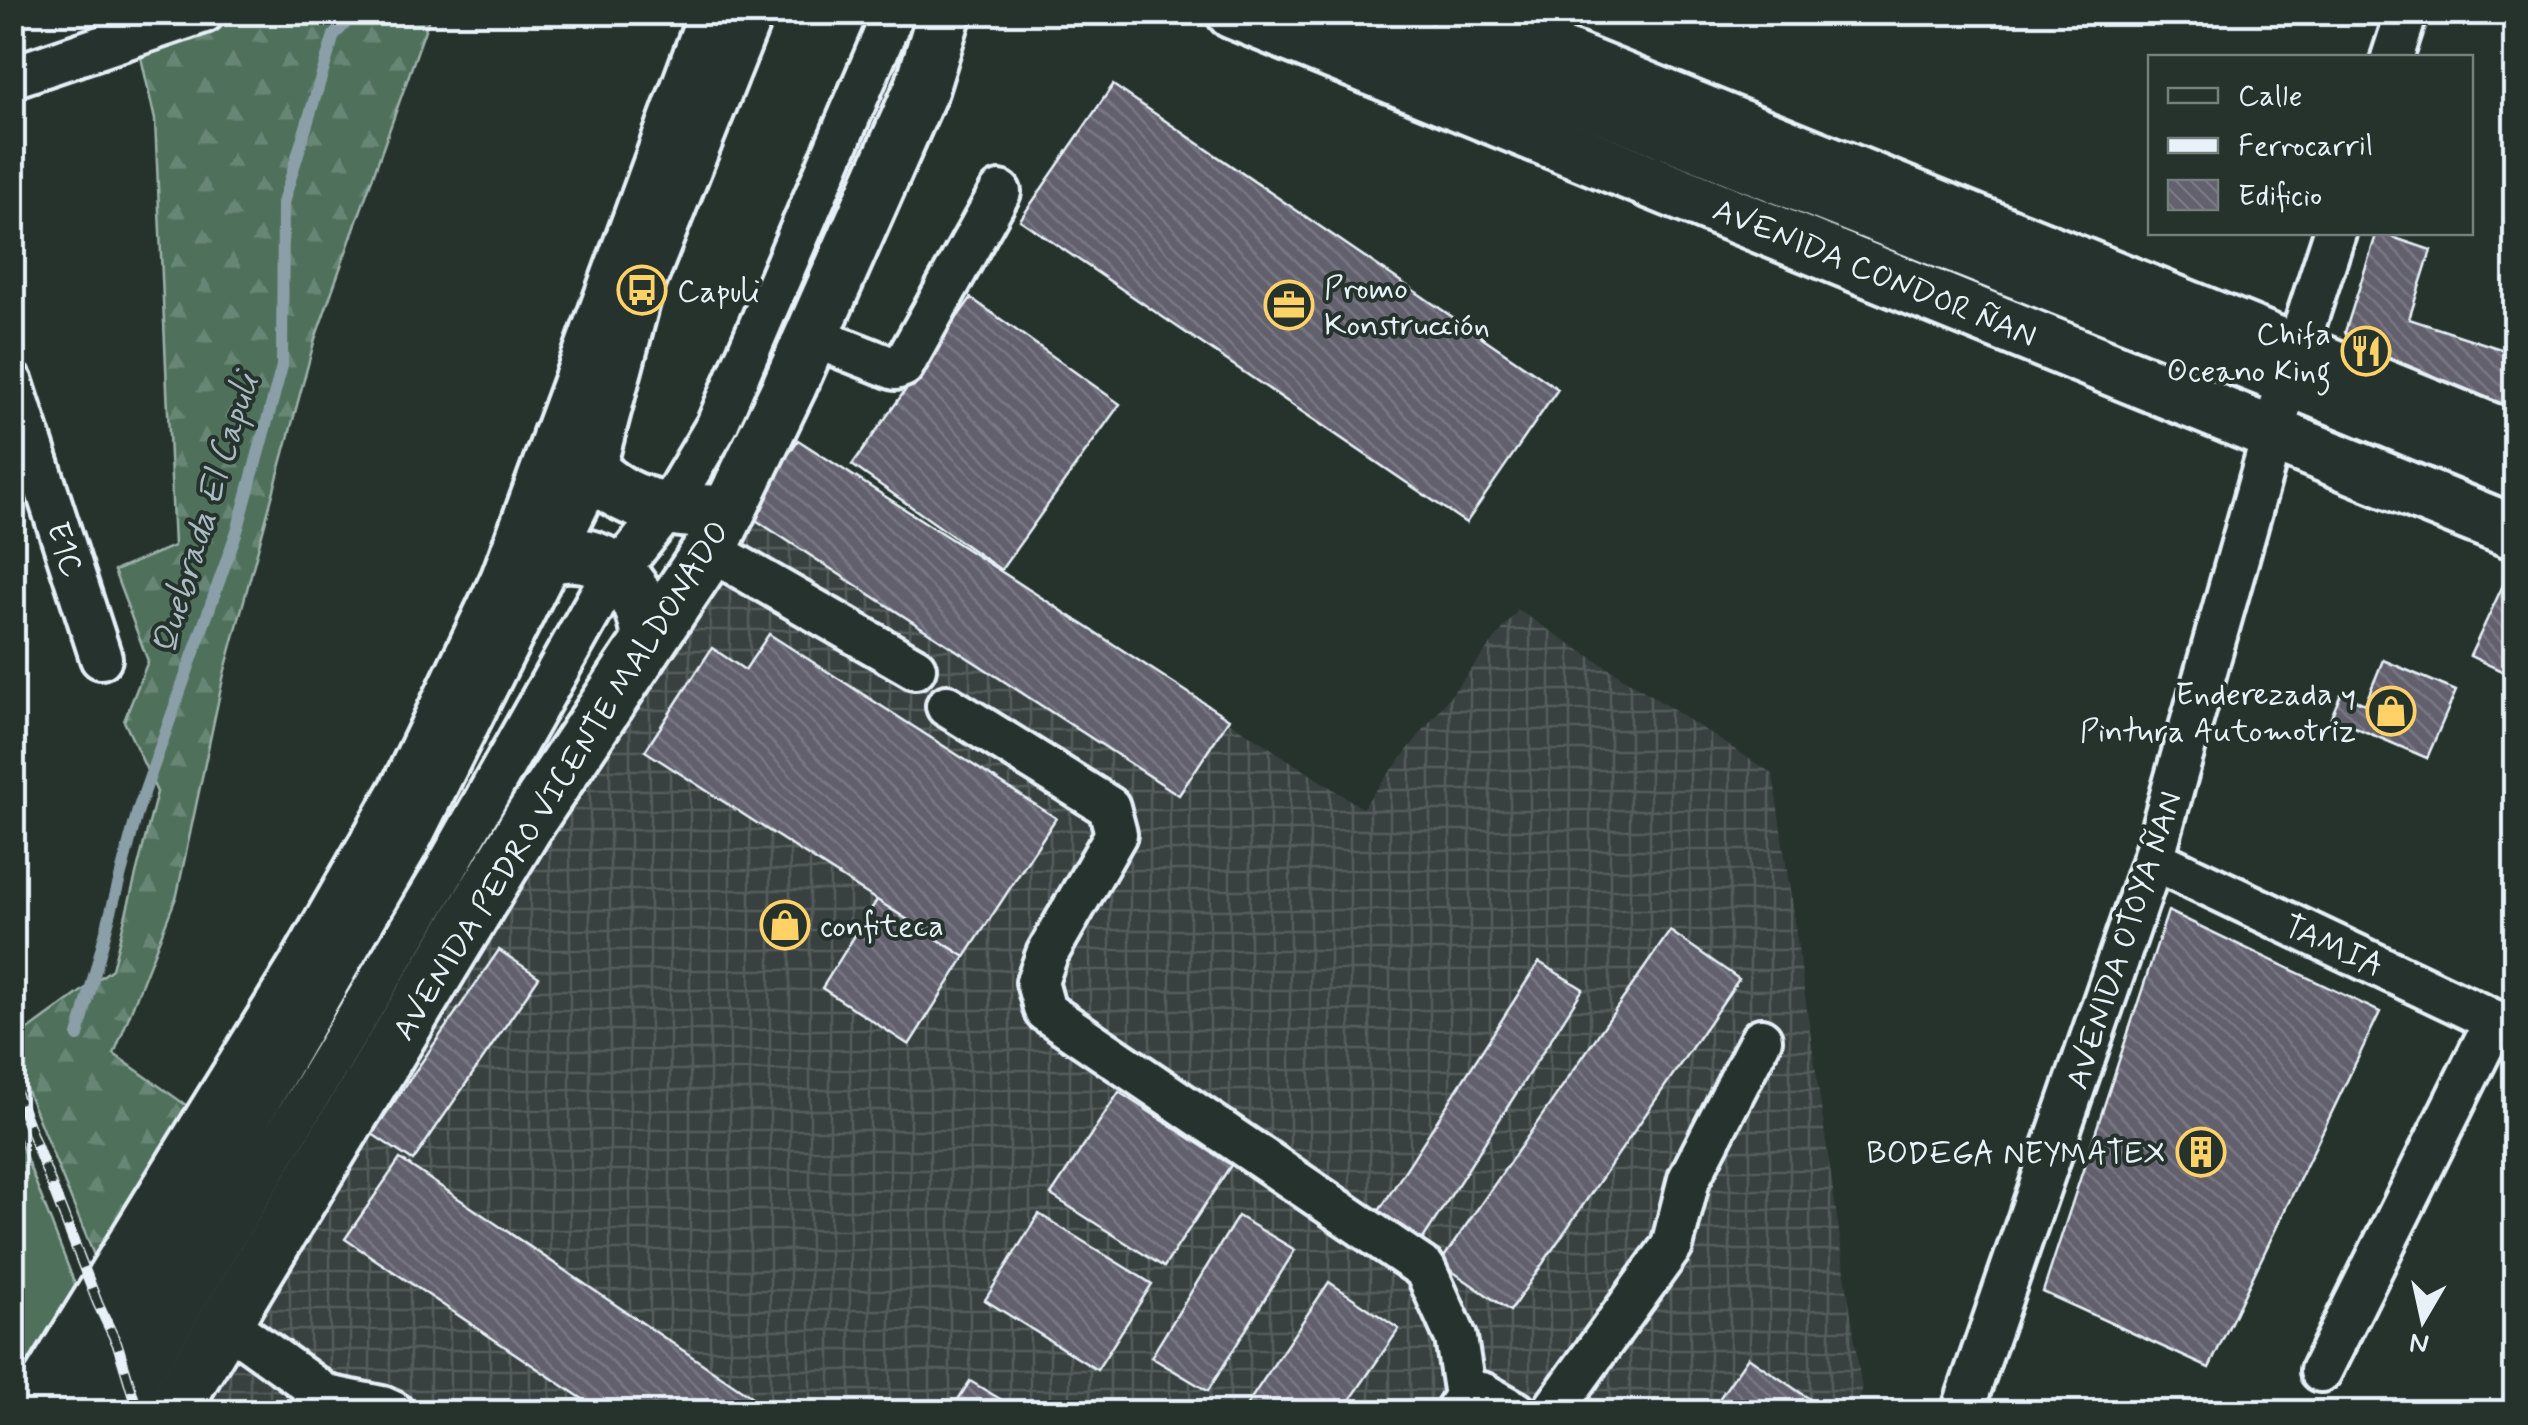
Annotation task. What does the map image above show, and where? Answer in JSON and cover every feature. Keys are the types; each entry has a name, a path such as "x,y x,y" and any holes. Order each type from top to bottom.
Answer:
{"main road":[{"path":"31,1412 305,968 406,792 507,581 576,456 716,12"},
{"name":"AVENIDA PEDRO VICENTE MALDONADO","path":"171,1412 528,820 650,640 718,531 811,336 922,87 945,12"},
{"name":"AVENIDA CONDOR ÑAN","path":"1233,12 2286,390 2516,440"},
{"name":"AVENIDA CONDOR ÑAN","path":"1456,12 2286,390 2516,533"},
{"path":"576,456 627,498 718,531"},
{"path":"507,581 552,556 585,558 616,570 635,590 646,614 650,640"}],"street":[{"path":"12,77 204,12"},
{"path":"75,1412 118,1346 408,844 552,556 576,456 753,12"},
{"path":"118,1412 436,886 616,570 666,511 717,425 894,12"},
{"path":"1348,12 2516,479"},
{"path":"2393,55 2407,12"},
{"path":"811,336 896,369 903,366 1000,192"},
{"name":"AVENIDA OTOYA ÑAN","path":"1962,1412 2153,858 2334,235"},
{"name":"E1C","path":"12,383 101,658"},
{"path":"718,531 915,668"},
{"path":"947,706 1109,807 1116,834 1047,954 1037,982 1045,1011 1425,1269 1456,1338 1460,1404 1482,1392 1516,1412"},
{"name":"TAMIA","path":"2153,858 2505,1026"},
{"path":"2320,1371 2505,1026"},
{"path":"1552,1412 1672,1246 1690,1178 1761,1039"},
{"path":"227,1324 331,1404 382,1407 393,1412"}],"shaded area":[{"name":"confiteca","path":"787,432 1362,808 1518,610 1773,774 1862,1391 1855,1412 196,1412 301,1252"}],"green space":[{"path":"239,13 431,13 315,339 224,674 177,895 114,1054 193,1110 100,1270 13,1057 12,1042 112,969 157,792 124,721 148,661 114,571 174,546 155,120 139,48"},
{"path":"12,1121 78,1292 25,1377 13,1371"}],"building":[{"name":"Promo Konstrucción","path":"1113,85 1558,389 1466,523 1020,220"},
{"path":"2376,235 2431,250 2409,319 2516,354 2516,403 2512,414 2351,348 2345,332"},
{"path":"971,298 1120,404 1001,570 852,465"},
{"path":"798,440 1229,719 1179,795 748,515"},
{"path":"2504,583 2516,589 2516,678 2470,656"},
{"path":"769,634 1056,818 965,957 645,751 712,648 745,670"},
{"name":"Enderezada y Pintura Automotriz","path":"2383,660 2456,691 2427,758 2331,717 2341,694 2365,704"},
{"path":"877,900 965,957 909,1045 822,988"},
{"name":"BODEGA NEYMATEX","path":"2168,911 2380,1012 2209,1368 2043,1292"},
{"path":"1670,931 1739,979 1510,1311 1440,1263"},
{"path":"499,950 539,977 413,1161 372,1134"},
{"path":"1539,962 1583,989 1414,1253 1370,1225"},
{"path":"1119,1092 1231,1165 1164,1267 1051,1195"},
{"path":"400,1159 774,1412 602,1412 345,1239"},
{"path":"1039,1214 1152,1284 1097,1370 985,1300"},
{"path":"1238,1216 1295,1250 1208,1391 1151,1357"},
{"path":"1329,1282 1399,1329 1342,1412 1242,1412"},
{"path":"1748,1357 1829,1412 1710,1412"},
{"path":"970,1381 1022,1412 950,1412"}],"waterway":[{"name":"Quebrada El Capuli","path":"78,1036 138,810 238,528 282,366 283,203 334,35 357,12"}],"railway":[{"path":"12,1083 118,1346 138,1412"}],"place":[{"name":"Capuli","path":"642,290"},
{"name":"Promo Konstrucción","path":"1289,305"},
{"name":"Chifa Oceano King","path":"2366,351"},
{"name":"Enderezada y Pintura Automotriz","path":"2391,711"},
{"name":"confiteca","path":"785,925"},
{"name":"BODEGA NEYMATEX","path":"2201,1152"}]}
